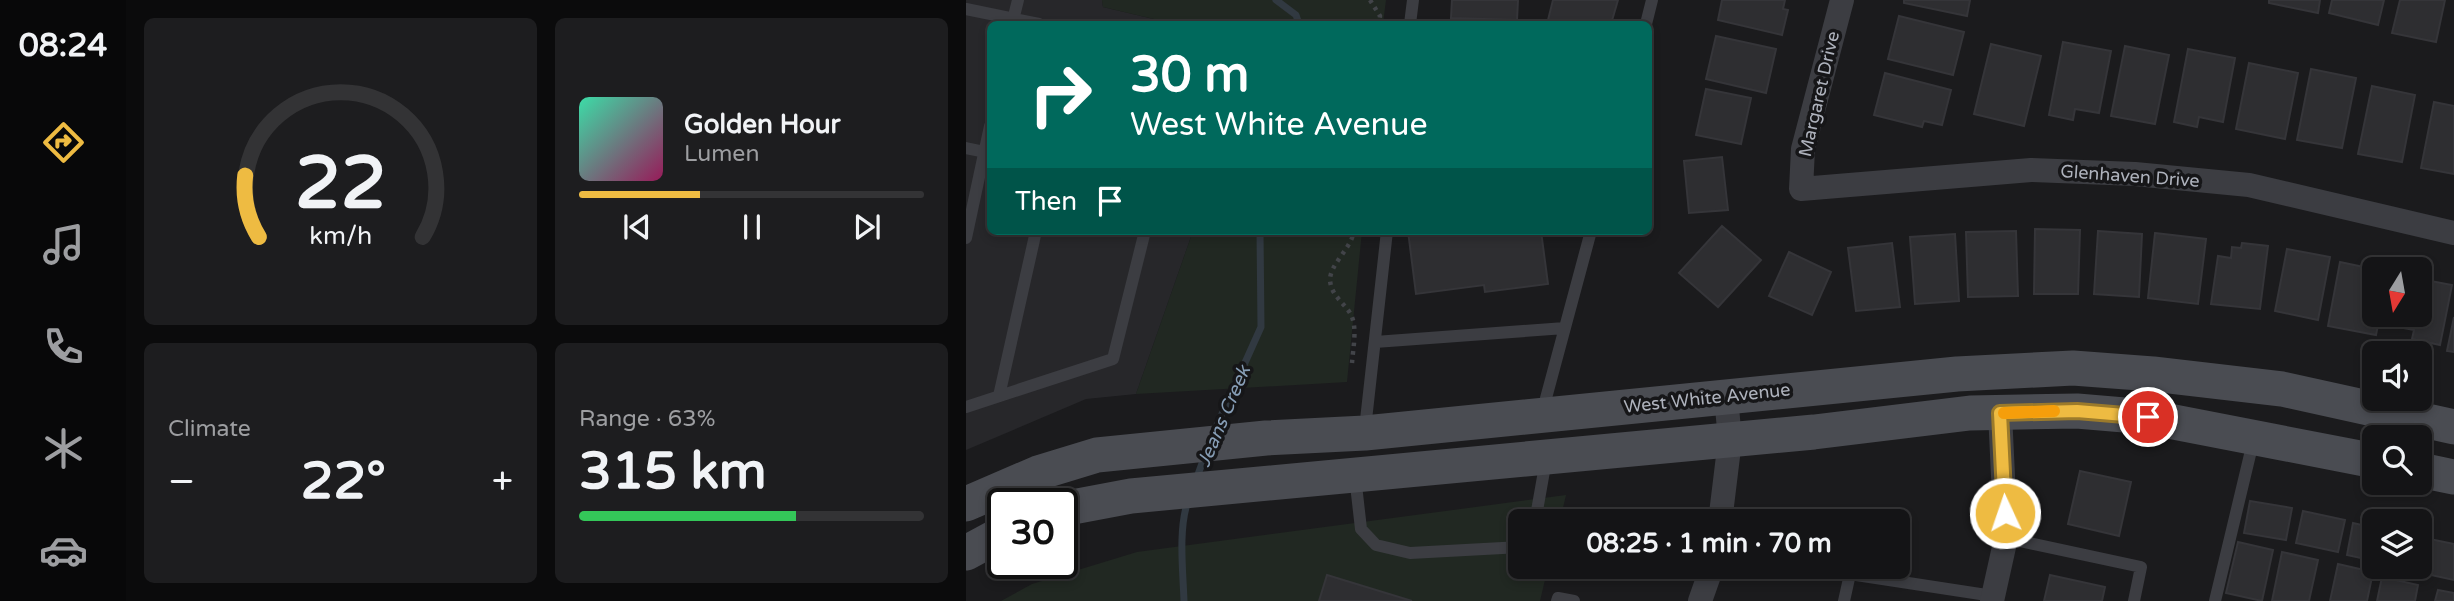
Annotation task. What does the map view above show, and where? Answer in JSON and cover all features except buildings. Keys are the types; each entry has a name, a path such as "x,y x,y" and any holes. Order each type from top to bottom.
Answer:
{"main road":[{"name":"West White Avenue","path":"966,504 1000,487 1072,461 1097,455 1266,438 1365,433 1957,374 2073,368 2152,374 2282,389 2454,427"},
{"path":"1078,506 1131,496 1730,440 1970,414 2077,411 2124,415 2254,436 2362,458"},
{"path":"1541,415 1546,457"},
{"path":"2432,472 2454,477"},
{"path":"966,553 987,542"}],"street":[{"name":"Margaret Drive","path":"1801,189 1803,149 1842,0"},
{"name":"Glenhaven Drive","path":"1801,189 2031,170 2135,174 2249,185 2454,233"},
{"path":"1722,509 1730,440 1726,397"},
{"path":"1992,598 2006,538 2000,413"},
{"path":"1700,601 1708,579"}],"lane":[{"path":"1013,21 1018,0"},
{"path":"1410,21 1413,0"},
{"path":"1647,21 1653,0"},
{"path":"966,9 1009,21"},
{"path":"966,238 970,198 987,142"},
{"path":"966,148 985,152"},
{"path":"999,396 1035,235"},
{"path":"966,407 1113,359 1144,235"},
{"path":"1365,433 1387,235"},
{"path":"1541,415 1590,235"},
{"path":"1375,342 1565,328"},
{"path":"2215,601 2254,436"},
{"path":"1537,509 1546,457"},
{"path":"1355,476 1361,529 1376,545 1409,553 1508,548"},
{"path":"2006,538 2141,568 2134,601"},
{"path":"1844,601 1849,579"},
{"path":"1880,579 1992,598"},
{"path":"1557,601 1558,598 1574,601"}],"path":[{"path":"1370,0 1380,16 1379,21"},
{"path":"1351,374 1354,334 1352,315 1337,298 1330,283 1331,270 1353,240 1354,235"}],"shaded area":[{"path":"966,0 1102,0 1103,7 1162,21 987,21 987,235 1192,235 1136,394 1086,399 966,450"},
{"path":"1102,0 1386,0 1383,21 1162,21 1103,7"},
{"path":"1192,235 1362,235 1347,382 1136,394"},
{"path":"1566,495 1563,509 1508,509 1508,579 1545,579 1540,601 1001,601 1032,584 1048,579 1078,579 1078,570 1137,552"}],"waterway":[{"name":"Jeans Creek","path":"1276,0 1296,15 1298,21"},
{"name":"Jeans Creek","path":"1213,434 1261,327 1260,235"},
{"name":"Jeans Creek","path":"1196,480 1205,455"},
{"name":"Jeans Creek","path":"1184,601 1182,537 1188,501"}],"slow traffic":[{"path":"2004,413 2054,411"}],"route":[{"path":"2005,513 2000,413 2077,411 2148,417"}]}
